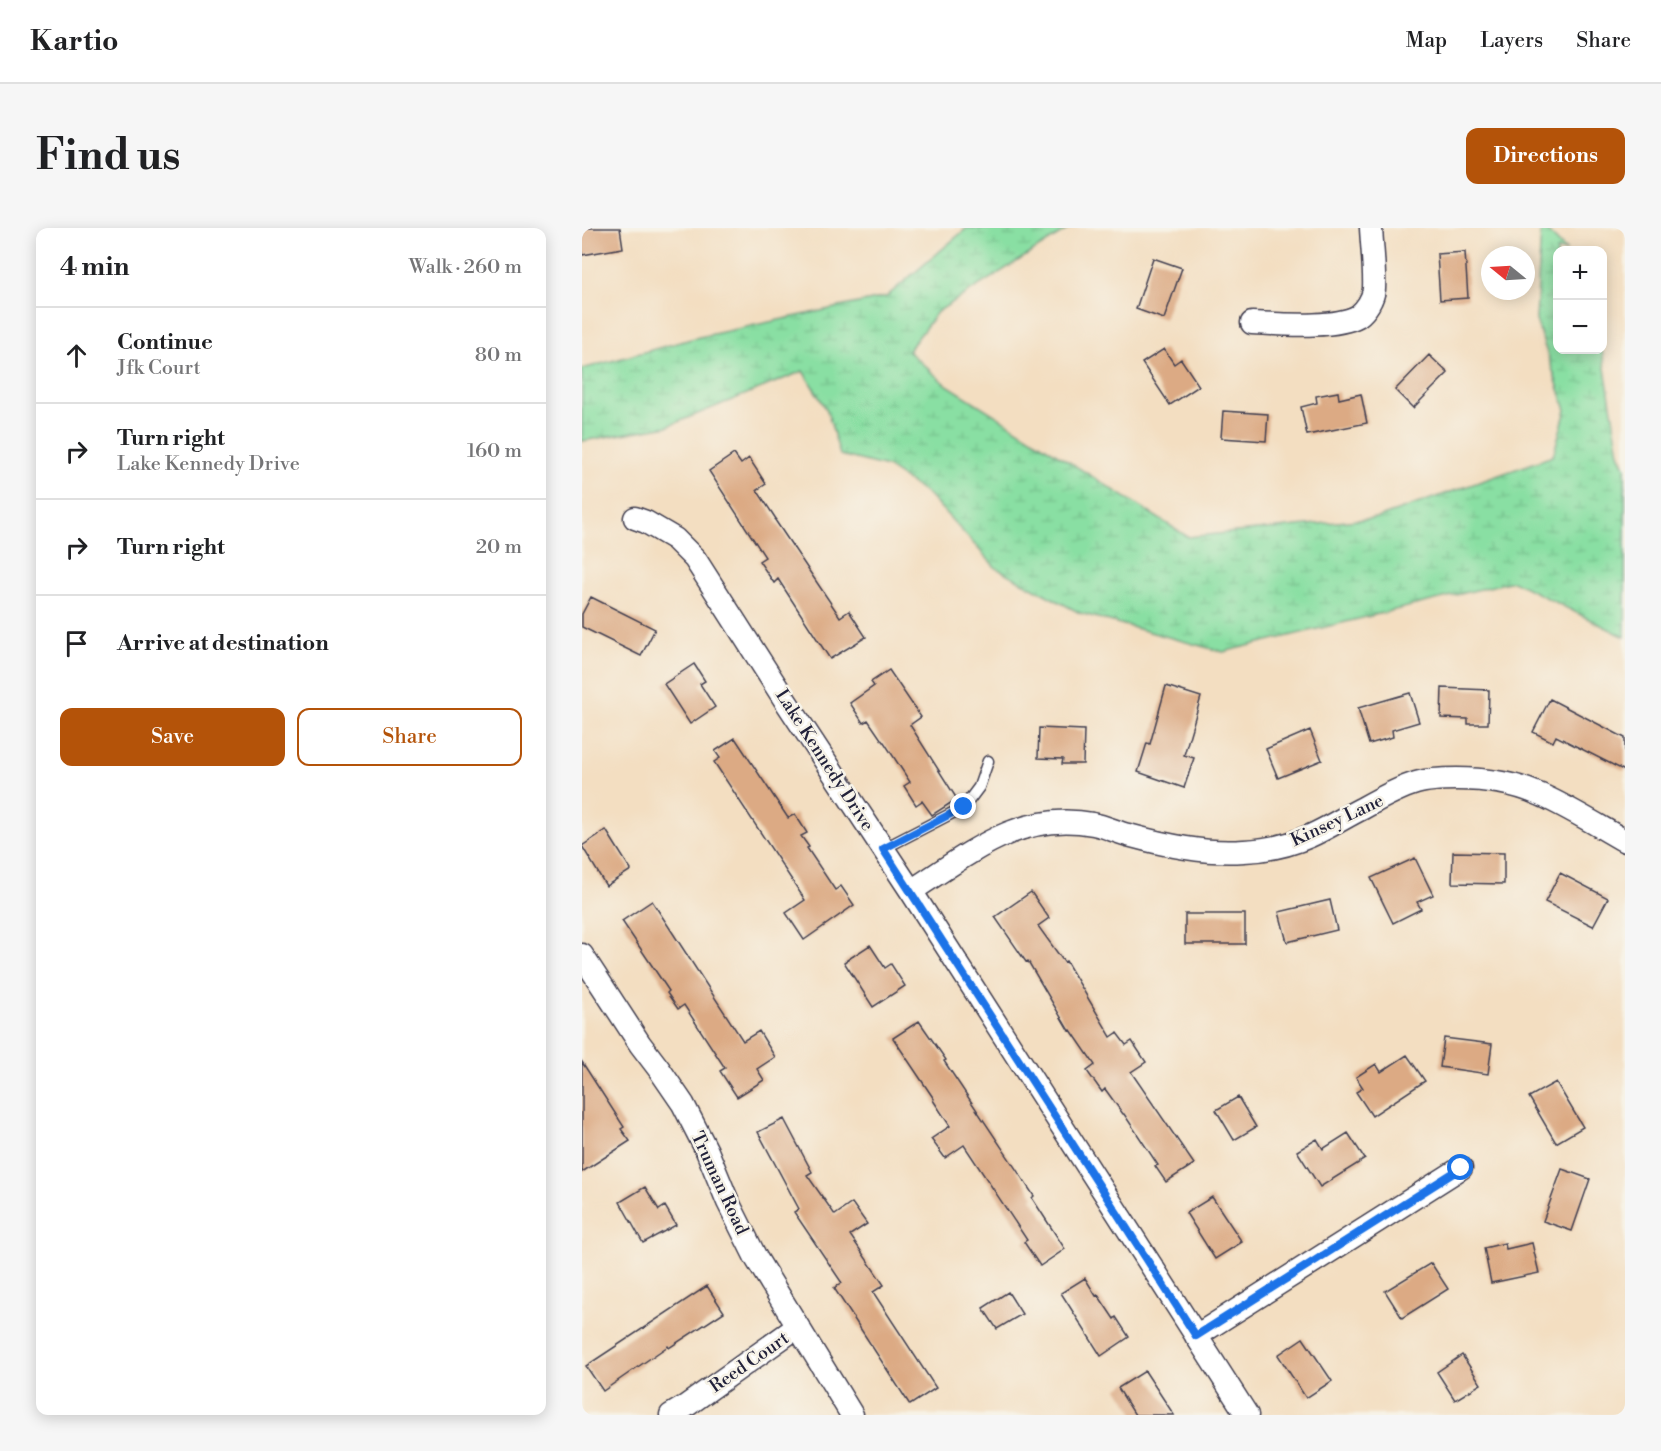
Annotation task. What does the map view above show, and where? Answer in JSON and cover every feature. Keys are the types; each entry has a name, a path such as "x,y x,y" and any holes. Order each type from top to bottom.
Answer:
{"street":[{"path":"1252,323 1294,326 1346,321 1360,315 1369,304 1374,290 1371,228"},
{"name":"Lake Kennedy Drive","path":"636,518 675,539 695,560 911,891 1247,1415"},
{"name":"Kinsey Lane","path":"911,891 986,843 1013,830 1036,824 1065,821 1095,824 1167,845 1217,851 1244,851 1278,847 1311,836 1365,806 1417,783 1444,779 1479,779 1507,784 1540,794 1625,841"},
{"name":"Truman Road","path":"582,955 682,1104 708,1150 728,1202 756,1258 852,1415"},
{"path":"1196,1336 1461,1168"},
{"name":"Reed Court","path":"671,1415 797,1328"}],"lane":[{"path":"883,849 964,807 979,787 988,761"}],"green space":[{"path":"967,228 1070,228 937,312 908,351 944,383 1188,537 1377,518 1553,456 1566,410 1536,320 1541,228 1544,228 1562,246 1553,246 1553,354 1603,354 1619,453 1625,467 1625,637 1513,581 1223,652 1080,613 996,568 929,495 887,467 840,455 827,410 803,371 668,426 582,441 582,369 695,338 886,297"}],"building":[{"path":"582,228 620,228 623,248 582,255"},
{"path":"1465,252 1468,298 1440,300 1437,254"},
{"path":"1153,258 1182,268 1164,319 1136,309"},
{"path":"1164,349 1174,364 1181,359 1199,386 1170,405 1142,363"},
{"path":"1429,355 1448,373 1413,408 1395,390"},
{"path":"1338,392 1339,399 1361,394 1367,423 1307,435 1301,407 1317,403 1316,396"},
{"path":"1223,411 1268,414 1266,441 1221,438"},
{"path":"734,454 741,464 749,458 766,484 757,490 775,520 840,617 849,611 866,637 830,659 778,579 774,583 759,561 765,557 709,471"},
{"path":"591,597 655,629 641,656 582,627 582,614"},
{"path":"694,664 705,681 700,684 715,707 690,724 664,684"},
{"path":"889,670 921,717 910,725 957,799 932,815 922,801 916,805 904,786 910,782 868,720 863,723 850,703 874,686 871,682"},
{"path":"1166,686 1201,697 1184,755 1194,758 1184,788 1138,772 1147,743 1150,744"},
{"path":"1442,688 1489,690 1488,724 1468,724 1468,719 1441,718"},
{"path":"1410,693 1419,722 1392,730 1393,737 1369,744 1358,708"},
{"path":"1550,699 1625,738 1625,771 1556,736 1553,742 1533,732"},
{"path":"1039,728 1084,730 1083,764 1062,764 1063,759 1038,758"},
{"path":"1310,730 1322,760 1278,778 1266,749"},
{"path":"735,738 788,818 795,814 807,833 801,836 809,847 807,848 835,890 841,886 854,905 804,940 786,913 805,900 714,762 720,758 715,751"},
{"path":"606,830 631,870 606,886 582,846"},
{"path":"1453,852 1504,853 1504,884 1452,883"},
{"path":"1415,858 1433,895 1417,902 1421,909 1393,923 1371,878"},
{"path":"1560,873 1608,898 1593,926 1545,902"},
{"path":"1031,892 1049,918 1038,926 1064,962 1066,961 1111,1037 1117,1033 1126,1045 1132,1041 1146,1062 1131,1072 1194,1164 1166,1182 1155,1166 1158,1165 1124,1114 1105,1089 1102,1092 1087,1071 1095,1065 1071,1030 1069,1031 1028,961 1026,962 995,917"},
{"path":"1330,900 1337,930 1287,942 1279,912"},
{"path":"652,901 743,1041 759,1031 775,1057 757,1069 764,1080 737,1097 720,1071 725,1068 684,1005 678,1009 667,993 669,991 622,921"},
{"path":"1185,914 1245,914 1245,944 1185,944"},
{"path":"870,945 885,968 891,964 905,986 873,1007 844,962"},
{"path":"919,1021 1034,1196 1032,1198 1065,1249 1040,1266 1024,1242 1027,1240 964,1145 945,1158 931,1139 950,1126 893,1038"},
{"path":"1444,1038 1492,1044 1488,1074 1440,1067"},
{"path":"1407,1055 1425,1081 1372,1116 1356,1092 1363,1088 1356,1077 1376,1064 1381,1072"},
{"path":"582,1062 624,1127 621,1129 630,1141 582,1172"},
{"path":"1556,1082 1583,1127 1556,1143 1529,1097"},
{"path":"1238,1097 1256,1127 1234,1140 1216,1110"},
{"path":"784,1119 812,1172 807,1175 835,1215 852,1203 867,1224 850,1235 884,1285 873,1292 936,1388 910,1405 834,1288 842,1283 794,1212 799,1209 758,1132"},
{"path":"1348,1133 1365,1159 1320,1187 1297,1151 1317,1139 1323,1149"},
{"path":"1562,1169 1590,1179 1572,1231 1543,1221"},
{"path":"645,1187 659,1210 665,1206 676,1225 643,1243 620,1202"},
{"path":"1212,1197 1242,1242 1215,1259 1186,1213"},
{"path":"1505,1243 1506,1249 1532,1243 1539,1273 1491,1283 1484,1248"},
{"path":"1431,1263 1448,1289 1402,1318 1385,1291"},
{"path":"1085,1278 1096,1296 1098,1295 1114,1319 1116,1317 1129,1337 1101,1356 1061,1293"},
{"path":"707,1286 724,1312 669,1348 668,1346 603,1391 586,1366"},
{"path":"1008,1292 1022,1314 997,1329 983,1308"},
{"path":"1303,1338 1332,1381 1306,1398 1278,1355"},
{"path":"1462,1355 1481,1384 1455,1400 1437,1372"},
{"path":"1145,1371 1174,1415 1135,1415 1118,1388"}],"route":[{"path":"964,807 883,849 1196,1336 1461,1168"}]}
